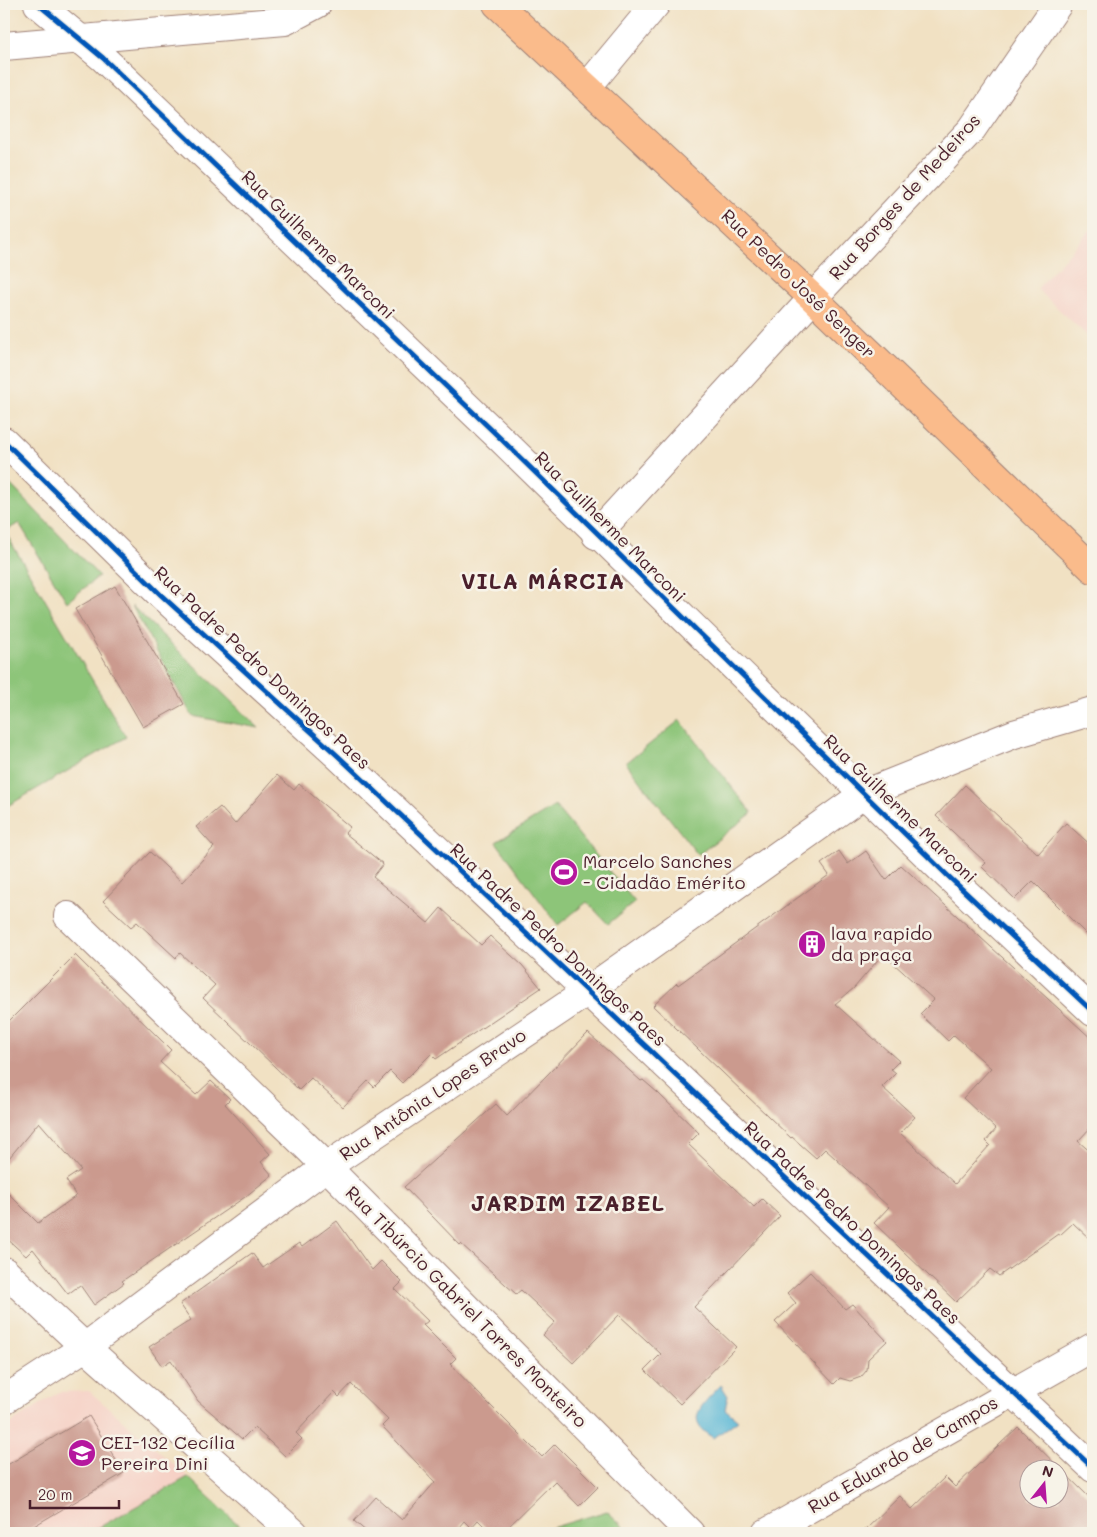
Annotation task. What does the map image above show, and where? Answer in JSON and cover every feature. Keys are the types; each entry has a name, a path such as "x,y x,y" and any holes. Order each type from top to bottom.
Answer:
{"main road":[{"name":"Rua Pedro José Senger","path":"497,4 588,86 813,298 1093,569"}],"street":[{"name":"Rua Guilherme Marconi","path":"38,4 82,40 492,430 946,875 1093,1012"},
{"path":"4,46 285,21 317,4"},
{"path":"588,86 656,4"},
{"name":"Rua Borges de Medeiros","path":"596,534 813,298 972,129 1058,4"},
{"name":"Rua Padre Pedro Domingos Paes","path":"7,451 160,595 345,762 1093,1468"},
{"name":"Rua Antônia Lopes Bravo","path":"4,1400 85,1347 326,1167 587,991 864,794 1014,734 1093,710"},
{"name":"Rua Tibúrcio Gabriel Torres Monteiro","path":"68,916 326,1167 690,1533"},
{"path":"4,1271 85,1347 294,1533"},
{"name":"Rua Eduardo de Campos","path":"766,1533 1093,1348"}],"shaded area":[{"path":"1093,227 1093,341 1037,289"},
{"name":"CEI-132 Cecília Pereira Dini","path":"89,1391 188,1477 89,1533 4,1533 4,1428 59,1392"}],"green space":[{"path":"6,480 99,576 67,602 19,523 4,532 4,481"},
{"path":"4,533 126,737 4,808"},
{"path":"132,606 259,728 192,716"},
{"path":"680,720 752,813 698,855 626,763"},
{"name":"Marcelo Sanches - Cidadão Emérito","path":"555,806 635,902 608,924 587,902 558,925 496,842"},
{"path":"188,1477 247,1533 89,1533"},
{"path":"607,1511 630,1533 535,1533"}],"water":[{"path":"721,1385 728,1396 725,1409 738,1420 714,1438 704,1432 697,1419 703,1405"}],"building":[{"path":"115,586 184,704 143,727 75,609"},
{"path":"277,775 294,790 299,784 350,827 345,833 383,864 373,877 428,923 441,908 481,945 490,936 522,965 541,988 436,1059 431,1054 402,1083 390,1071 374,1087 368,1081 343,1107 311,1078 299,1090 203,998 215,985 180,953 176,958 137,922 131,927 103,901 150,852 182,882 214,847 196,827 220,807 235,824"},
{"path":"965,785 1038,854 1066,823 1093,847 1093,941 1033,881 1015,899 982,867 986,863 936,816"},
{"path":"839,851 848,864 866,851 886,880 901,865 1093,1040 1093,1125 1078,1141 1093,1154 1093,1242 1073,1223 1060,1235 1058,1234 999,1276 990,1269 956,1302 874,1223 889,1207 825,1149 816,1158 791,1138 653,1006 677,983 678,985 829,875 821,864","holes":["883,954 934,1000 920,1014 948,1041 954,1035 991,1068 963,1098 996,1129 986,1141 990,1145 955,1184 900,1133 915,1117 882,1087 896,1073 891,1069 899,1061 835,1004 854,988"]},
{"path":"75,955 171,1050 160,1062 196,1095 211,1081 230,1099 225,1104 270,1154 261,1162 272,1175 245,1197 122,1281 124,1283 94,1305 80,1285 68,1294 33,1249 26,1256 4,1236 4,1189 38,1223 76,1196 66,1180 81,1170 39,1122 4,1164 4,1026"},
{"path":"588,1033 641,1081 643,1080 658,1093 699,1133 688,1144 754,1207 762,1199 780,1216 694,1307 736,1347 680,1404 645,1370 661,1354 619,1315 573,1363 543,1335 555,1322 521,1290 516,1294 460,1245 404,1187 496,1104 507,1116"},
{"path":"337,1221 372,1270 381,1261 402,1282 395,1289 428,1321 423,1325 456,1358 450,1364 478,1393 542,1457 555,1444 598,1487 579,1506 555,1481 502,1533 491,1533 478,1520 471,1528 464,1521 454,1533 368,1533 354,1521 376,1497 402,1520 435,1482 382,1426 388,1420 351,1384 339,1397 334,1392 296,1433 302,1439 285,1456 254,1427 242,1439 198,1401 171,1360 162,1366 149,1347 191,1320 180,1304 252,1253 263,1268 299,1243 302,1247"},
{"path":"810,1272 845,1309 852,1304 887,1341 868,1359 867,1370 861,1377 850,1381 840,1378 834,1384 775,1322 796,1303 787,1293"},
{"path":"89,1416 124,1473 22,1533 4,1533 4,1467"},
{"path":"1018,1427 1051,1460 1020,1460 1020,1510 1070,1510 1070,1478 1093,1501 1093,1533 862,1533 900,1496 912,1509 945,1477 955,1487"}],"cycle path":[{"path":"38,4 103,58 499,437 947,875 1093,1012"},
{"path":"4,441 161,595 338,756 1093,1468"}],"place":[{"name":"Marcelo Sanches - Cidadão Emérito","path":"564,872"},
{"name":"lava rapido da praça","path":"812,944"},
{"name":"CEI-132 Cecília Pereira Dini","path":"82,1453"}],"district":[{"name":"VILA MÁRCIA","path":"543,581"},
{"name":"JARDIM IZABEL","path":"568,1203"}]}
